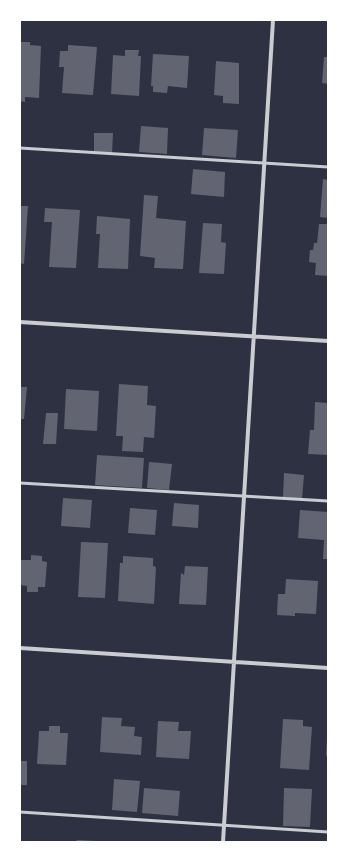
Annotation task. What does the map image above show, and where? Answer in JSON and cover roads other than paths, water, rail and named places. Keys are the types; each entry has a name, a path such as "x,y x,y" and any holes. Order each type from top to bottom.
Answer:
{"street":[{"path":"224,842 273,20"},
{"path":"20,322 328,341"},
{"path":"20,648 328,668"}],"lane":[{"path":"20,148 328,168"},
{"path":"20,483 328,501"},
{"path":"20,812 328,832"}]}
